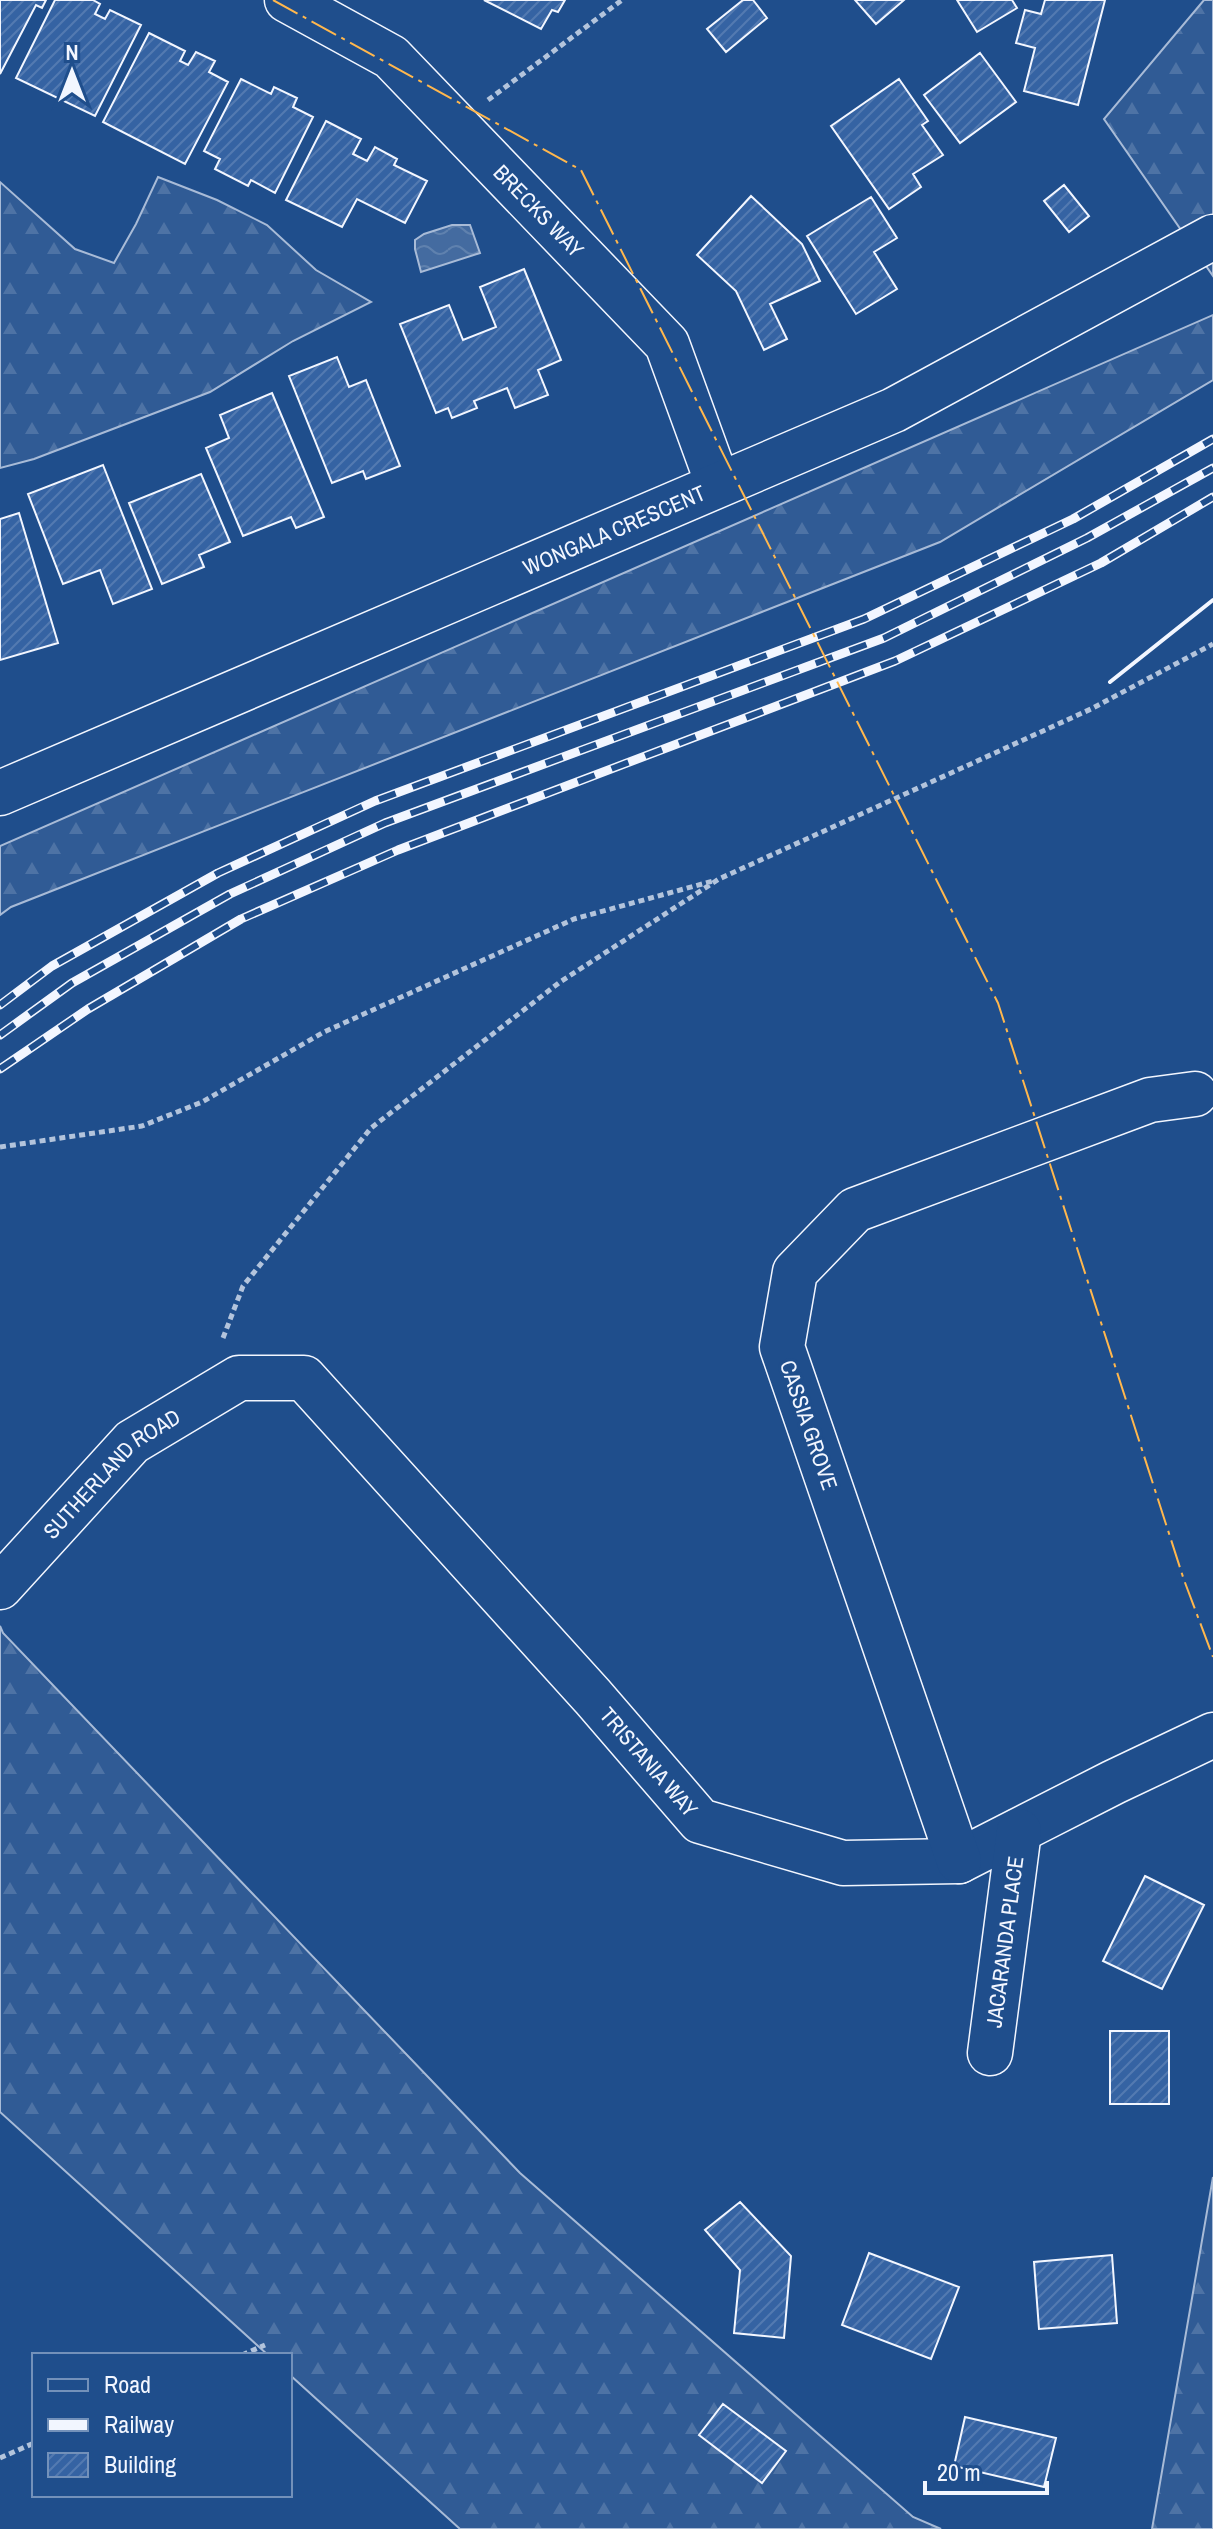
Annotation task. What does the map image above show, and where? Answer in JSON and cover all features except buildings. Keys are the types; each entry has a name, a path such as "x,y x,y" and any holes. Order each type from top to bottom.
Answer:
{"street":[{"name":"BRECKS WAY","path":"287,0 391,57 667,344 718,484"},
{"name":"WONGALA CRESCENT","path":"0,793 894,410 1213,237"},
{"name":"CASSIA GROVE","path":"959,1861 782,1347 795,1272 855,1210 1150,1100 1195,1094"},
{"name":"SUTHERLAND ROAD","path":"0,1587 132,1442 239,1378"},
{"name":"TRISTANIA WAY","path":"239,1378 304,1378 593,1697 700,1821 843,1863 959,1861 1213,1735"},
{"name":"JACARANDA PLACE","path":"990,2053 1019,1831"}],"path":[{"path":"457,123 622,0"},
{"path":"200,1401 243,1286 371,1128 560,982 719,879 1091,709 1213,644"},
{"path":"0,1147 142,1126 202,1102 324,1032 574,919 719,879"},
{"path":"247,2353 265,2345"},
{"path":"0,2458 32,2444"}],"green space":[{"path":"1204,0 1213,0 1213,276 1104,119"},
{"path":"158,177 217,200 267,225 316,270 371,302 293,341 210,392 34,459 0,468 0,182 75,249 114,263"},
{"path":"1213,315 1213,380 940,542 11,907 0,915 0,846"},
{"path":"0,1626 3,1633 520,2173 913,2517 941,2529 460,2529 292,2377 292,2353 266,2353 0,2112"},
{"path":"1213,2177 1213,2529 1152,2529"}],"water":[{"path":"452,225 470,225 480,253 421,272 415,240"}],"railway":[{"path":"0,1005 52,966 218,873 375,801 864,619 1073,519 1213,439"},
{"path":"0,1035 72,983 230,894 385,823 884,638 1087,538 1213,468"},
{"path":"0,1069 88,1009 241,919 398,850 895,661 1101,563 1213,497"}],"wall":[{"path":"1110,682 1213,600"}],"power":[{"path":"273,0 581,170 998,1003 1184,1580 1213,1657"}]}
